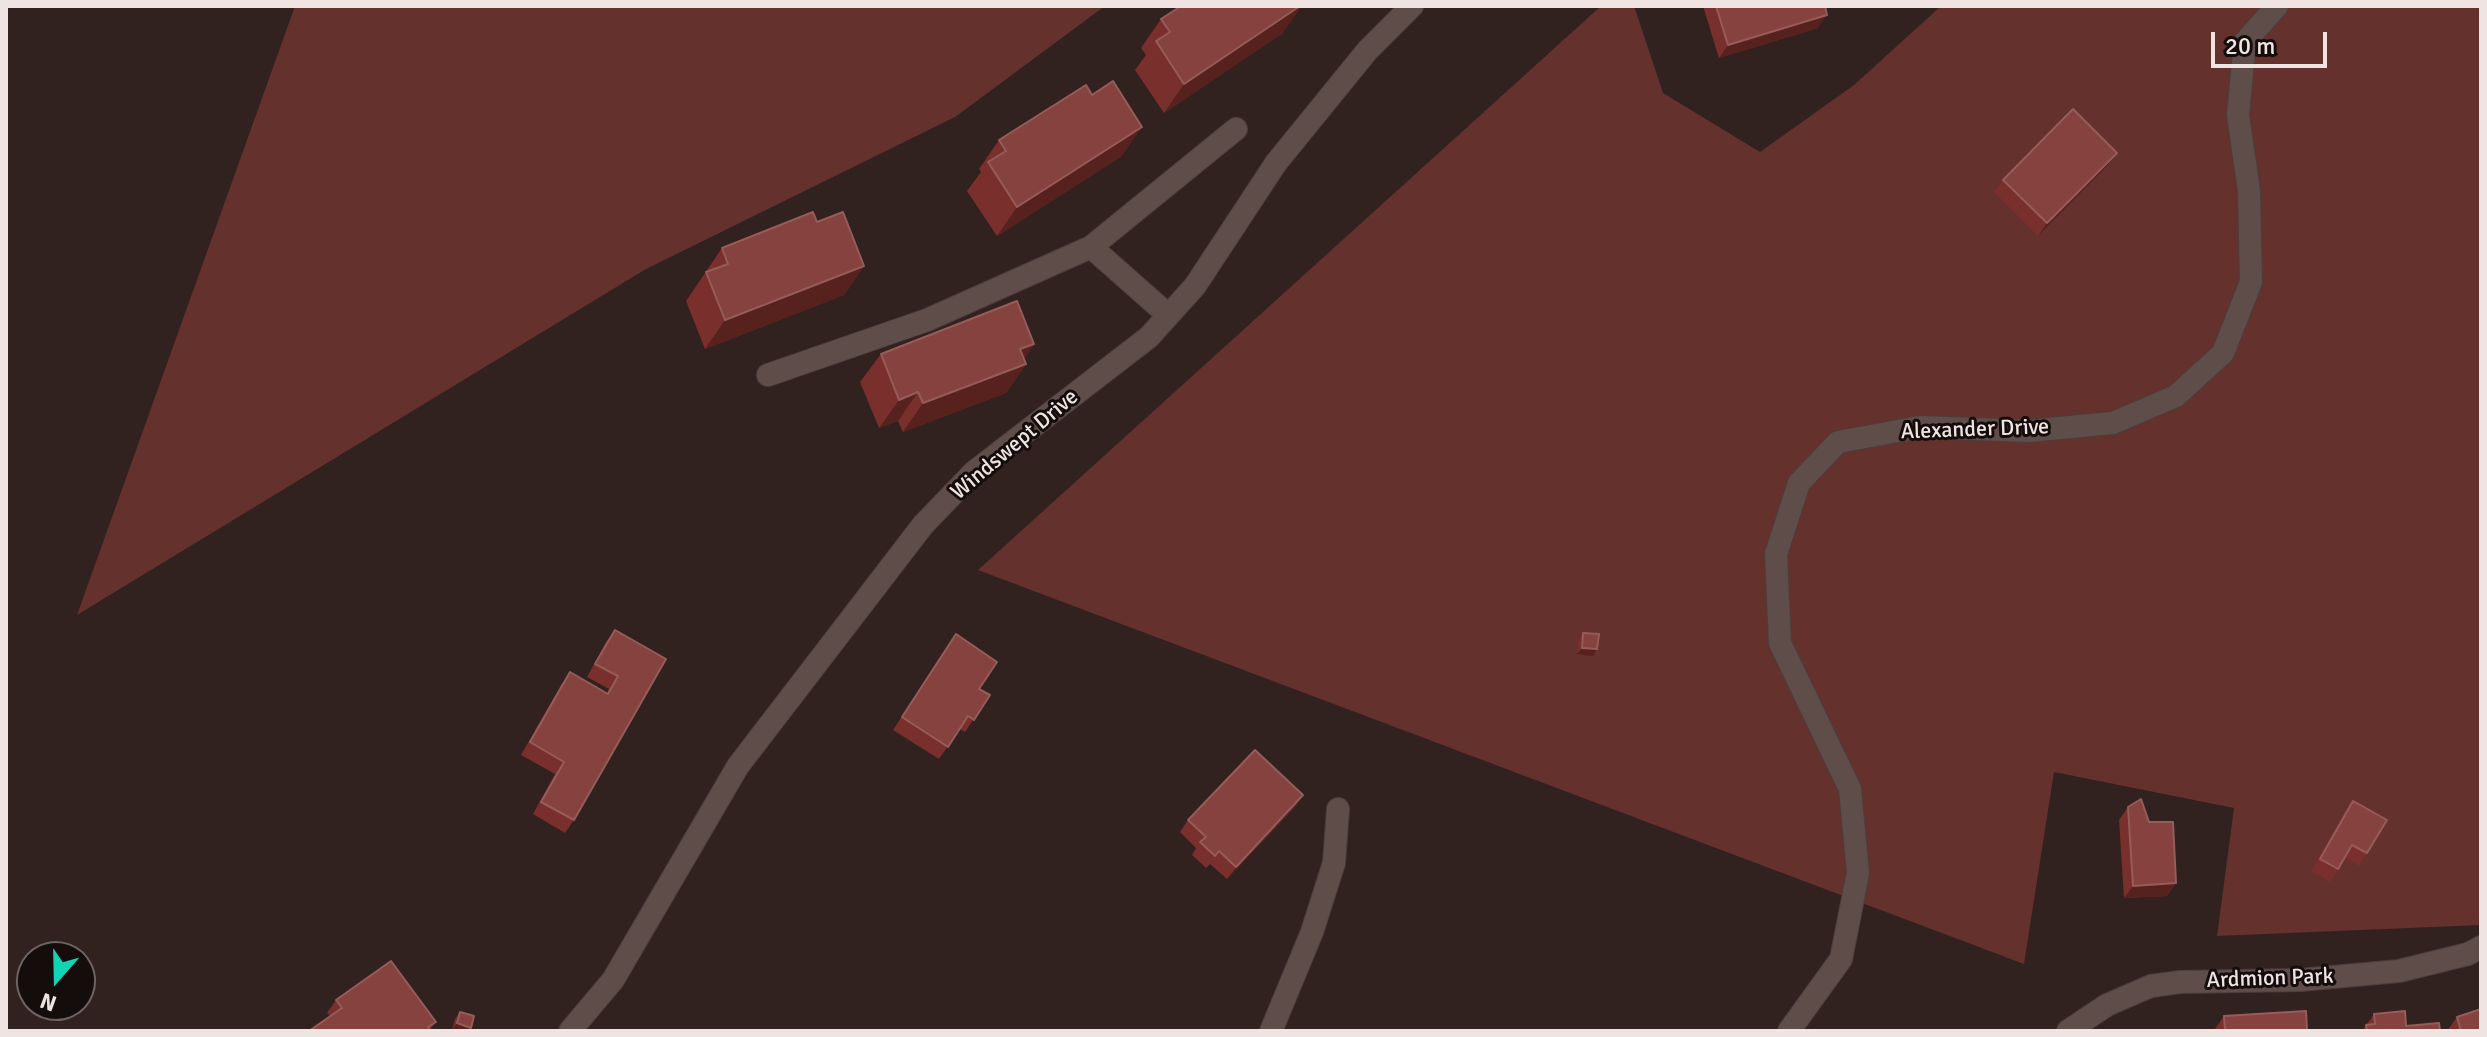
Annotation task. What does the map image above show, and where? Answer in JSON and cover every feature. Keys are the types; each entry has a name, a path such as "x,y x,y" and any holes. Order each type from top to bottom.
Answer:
{"street":[{"name":"Windswept Drive","path":"570,1031 613,980 738,766 923,525 974,472 1149,337 1195,286 1276,163 1367,51 1412,6"},
{"name":"Alexander Drive","path":"1789,1031 1841,959 1858,873 1850,789 1780,643 1776,554 1799,483 1838,442 1920,427 2028,431 2113,423 2176,396 2223,353 2251,282 2249,191 2238,115 2245,42 2277,6"},
{"path":"768,375 927,320 1091,247 1236,129"},
{"path":"1091,247 1168,315"},
{"path":"1271,1031 1312,932 1334,863 1338,809"},
{"name":"Ardmion Park","path":"2068,1031 2107,1005 2151,986 2180,982 2300,980 2399,971 2468,954 2481,947"}],"shaded area":[{"path":"295,6 1105,6 955,117 646,269 77,615"},
{"path":"1601,6 1634,6 1663,93 1760,152 1854,85 1941,6 2481,6 2481,925 2217,936 2234,808 2054,772 2024,964 978,570"}],"building":[{"path":"1181,6 1300,6 1184,84 1156,41 1170,32 1161,19"},
{"path":"1716,6 1825,6 1827,15 1728,45"},
{"path":"1113,81 1142,127 1017,207 988,162 1006,151 999,140 1086,85 1092,95"},
{"path":"2073,109 2117,153 2047,223 2003,180"},
{"path":"813,212 817,222 843,212 864,266 725,320 706,272 728,264 722,248"},
{"path":"1017,301 1034,344 1020,349 1026,364 923,403 918,392 899,400 881,354"},
{"path":"615,630 666,659 574,820 541,802 564,762 530,742 570,672 608,694 618,676 595,664"},
{"path":"1583,633 1599,634 1597,649 1582,648"},
{"path":"956,634 997,662 979,689 990,695 974,720 968,716 948,747 902,717"},
{"path":"1255,750 1303,795 1236,867 1219,851 1215,856 1200,842 1206,837 1188,820"},
{"path":"2141,799 2149,822 2173,822 2176,883 2133,886 2128,807"},
{"path":"2353,801 2387,820 2367,853 2352,845 2338,869 2320,859"},
{"path":"391,961 436,1022 428,1027 431,1031 309,1031 342,1008 336,1000"},
{"path":"2481,1009 2481,1031 2461,1031 2457,1017"},
{"path":"2306,1011 2307,1031 2225,1031 2224,1016"},
{"path":"2405,1011 2406,1026 2439,1023 2440,1031 2367,1031 2366,1025 2375,1024 2374,1014"},
{"path":"460,1012 474,1016 471,1028 457,1023"}]}
